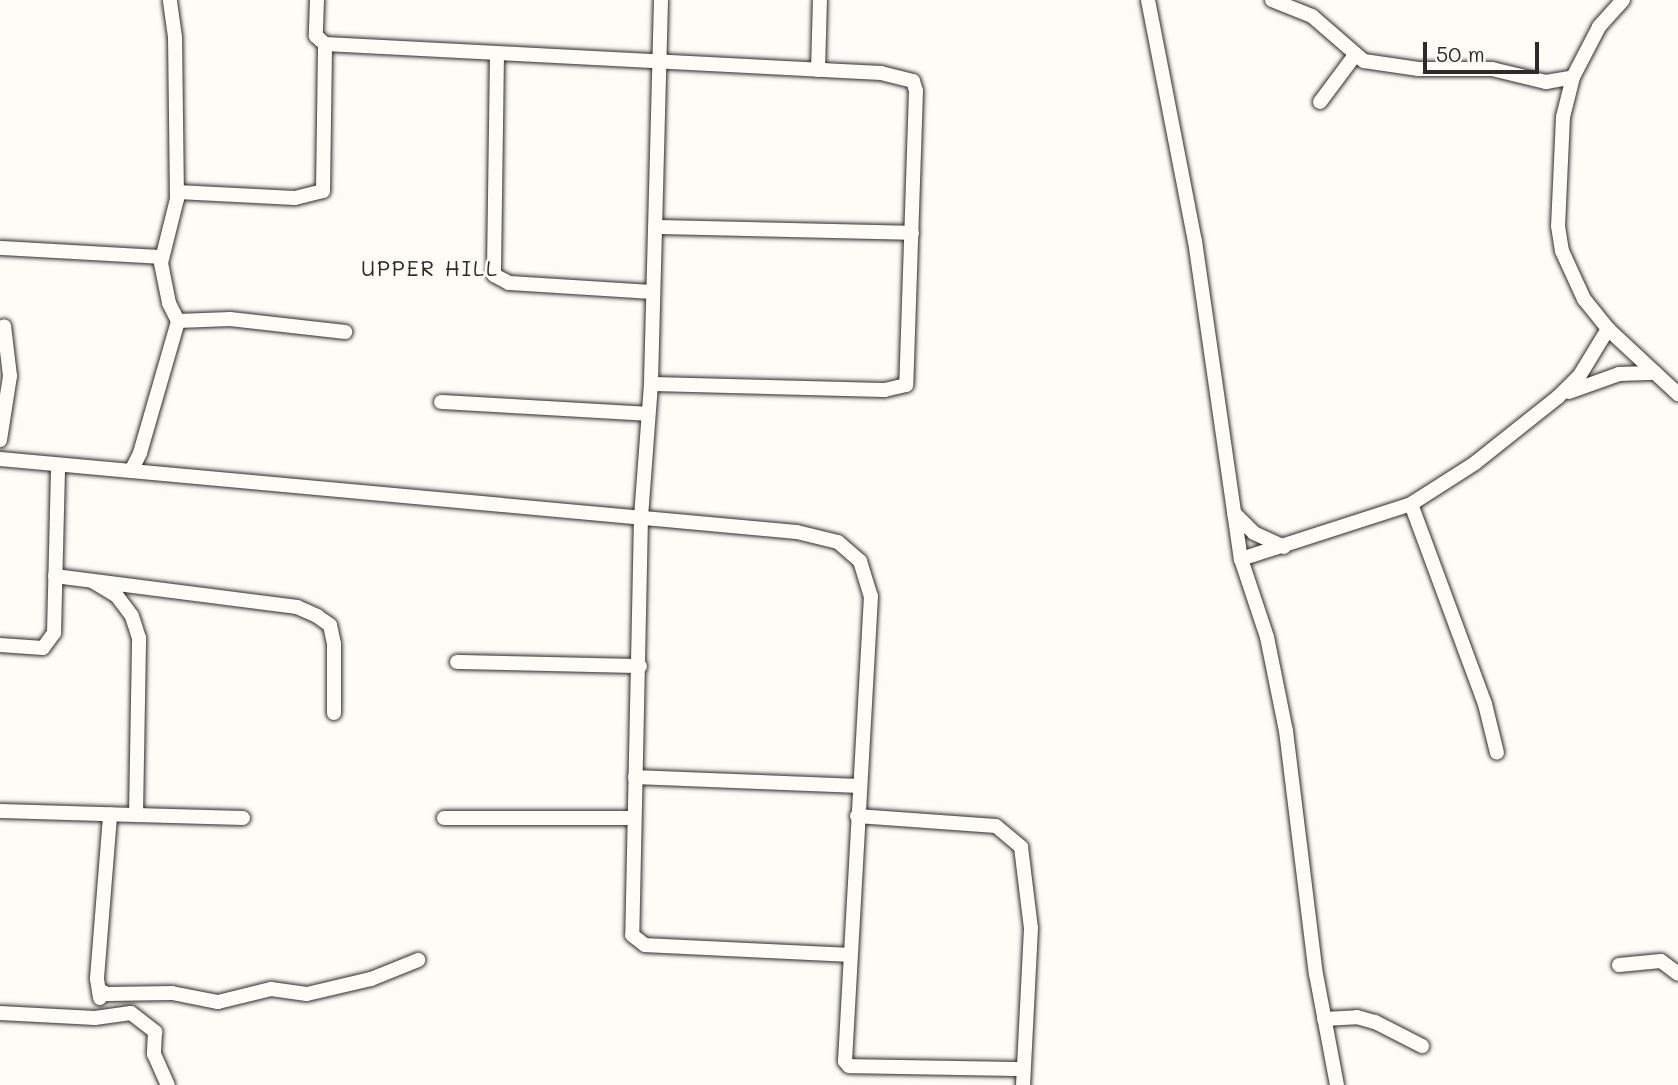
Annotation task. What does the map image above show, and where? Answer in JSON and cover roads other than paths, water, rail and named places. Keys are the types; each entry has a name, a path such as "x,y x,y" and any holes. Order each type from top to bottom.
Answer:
{"street":[{"path":"131,471 141,453 178,321 169,303 161,257 176,216 177,192 175,37 170,0"},
{"path":"317,0 316,36 325,44 889,73 913,81 916,91 908,381 903,387 651,384"},
{"path":"661,0 656,59 656,227 651,384 641,518 640,666 629,918 632,936 645,945 850,955"},
{"path":"818,70 820,0"},
{"path":"1148,0 1195,241 1241,559 1267,637 1286,731 1324,1019 1337,1085"},
{"path":"1272,0 1312,16 1355,55 1385,66 1492,69 1546,82 1573,77"},
{"path":"1623,0 1599,27 1573,77 1563,117 1558,226 1569,272 1608,329 1678,394"},
{"path":"177,192 295,198 323,191 325,44"},
{"path":"497,54 494,275 509,283 653,292"},
{"path":"1320,102 1335,76 1355,55"},
{"path":"656,227 912,233"},
{"path":"0,248 161,257"},
{"path":"178,321 230,319 345,332"},
{"path":"0,440 9,376 4,326"},
{"path":"1241,559 1411,504 1475,463 1558,397 1580,375 1608,329"},
{"path":"1558,397 1619,374 1656,373"},
{"path":"441,402 648,414"},
{"path":"0,459 797,532 838,542 860,561 871,596 857,817 846,1064 1023,1069"},
{"path":"0,645 37,649 49,644 54,633 58,465"},
{"path":"1411,504 1480,691 1497,753"},
{"path":"1234,513 1254,533 1284,547"},
{"path":"55,576 297,607 317,615 330,625 334,644 334,713"},
{"path":"92,581 117,596 132,616 139,638 136,815"},
{"path":"457,662 640,666"},
{"path":"635,777 859,786"},
{"path":"0,811 243,818"},
{"path":"110,815 99,990 110,1013"},
{"path":"857,817 996,826 1021,847 1031,928 1023,1085"},
{"path":"444,818 633,818"},
{"path":"99,990 107,994 172,993 218,1002 271,989 307,994 371,979 418,960"},
{"path":"1619,965 1661,961 1678,974"},
{"path":"0,1013 95,1017 110,1013 131,1013 155,1032 154,1054 168,1085"},
{"path":"1324,1019 1357,1017 1375,1022 1422,1046"}],"district":[{"name":"UPPER HILL","path":"430,268"}]}
